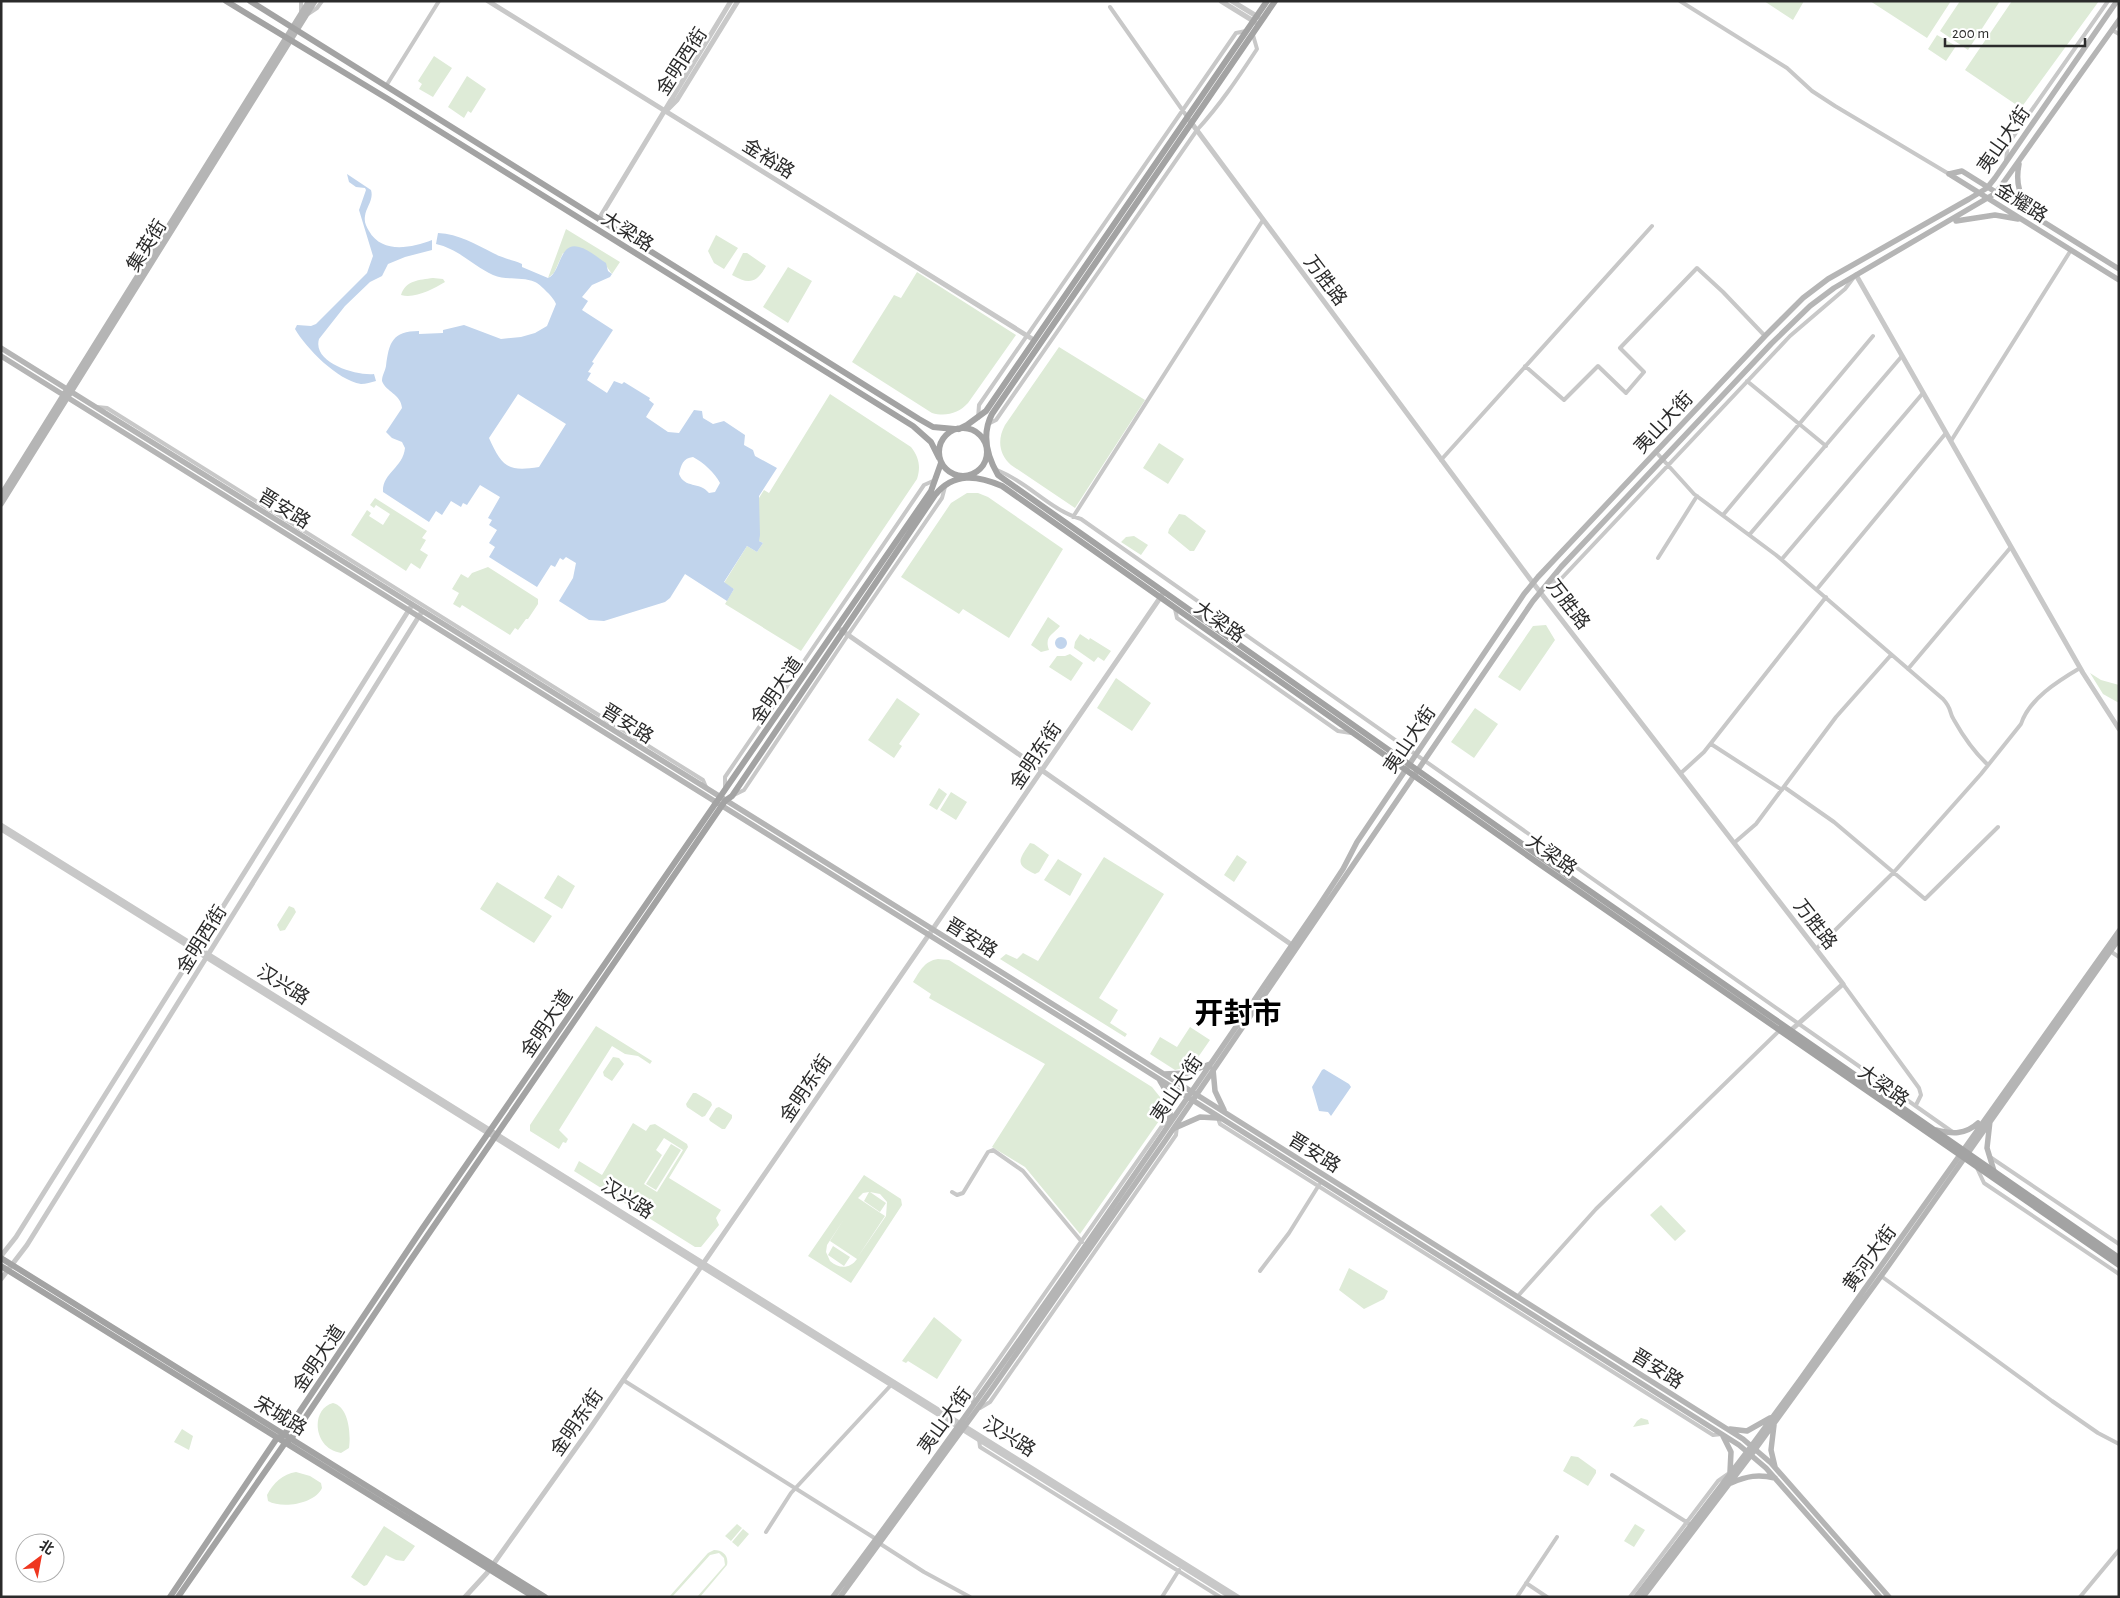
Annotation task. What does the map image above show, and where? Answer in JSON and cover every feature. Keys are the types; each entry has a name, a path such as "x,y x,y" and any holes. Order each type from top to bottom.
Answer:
{"main road":[{"name":"大梁路","path":"226,1 404,109 913,426 931,442 940,460"},
{"name":"大梁路","path":"250,1 926,423 940,429 957,429"},
{"name":"集英街","path":"304,14 309,1"},
{"name":"集英街","path":"1,504 67,394 294,30 315,1"},
{"path":"1258,21 1267,1"},
{"path":"1190,121 1034,340 986,411 978,418 942,439 939,451 940,460 952,474 964,476 972,474 983,465 986,457 988,424 992,414 1258,21 1275,1"},
{"name":"夷山大街","path":"1212,1067 1416,754 1533,583 1803,298 1828,279 1986,188 2118,1"},
{"name":"夷山大街","path":"833,1597 962,1426 1547,582 1799,316 1823,296 1856,275 1947,224 1996,193 2119,20"},
{"path":"2020,161 2017,175 2018,191 2023,201 2037,218"},
{"name":"金耀路","path":"1950,174 1962,171 1986,188 2119,269"},
{"name":"金耀路","path":"1950,174 2119,280"},
{"path":"1947,224 1967,218 1995,215 2026,222"},
{"name":"晋安路","path":"1,348 67,394 95,407 421,615 1161,1076 1320,1184 1724,1431"},
{"name":"晋安路","path":"1,356 67,394 410,608"},
{"name":"集英街","path":"1,495 67,394"},
{"path":"957,429 971,430 978,434 986,448"},
{"name":"大梁路","path":"986,448 995,470 1005,481 1162,595 1175,607 1356,734 1408,767"},
{"name":"金明大道","path":"170,1597 277,1438 284,1434 492,1134 720,802 724,791 842,631 931,491 940,460"},
{"name":"大梁路","path":"964,476 1002,486 1408,767 1780,1031 2119,1258"},
{"name":"金明大道","path":"720,802 732,796 842,631 936,495 945,486 964,476"},
{"name":"晋安路","path":"421,615 707,790 720,802"},
{"name":"大梁路","path":"1416,773 1931,1129 1963,1154 1977,1168 2119,1265"},
{"name":"黄河大街","path":"1636,1597 1689,1524 1775,1422 1881,1276 1963,1154 2119,931"},
{"name":"黄河大街","path":"1988,1118 2119,939"},
{"path":"1212,1067 1215,1091 1222,1117 1200,1117 1173,1124 1168,1096 1161,1076 1187,1073 1212,1067"},
{"name":"晋安路","path":"1192,1096 1222,1117 1518,1296 1751,1450 1776,1469 1889,1597"},
{"path":"1931,1129 1962,1133 1988,1118"},
{"path":"1988,1118 1989,1157 1994,1173"},
{"name":"金明大道","path":"178,1597 288,1441 492,1134"},
{"name":"黄河大街","path":"1643,1597 1729,1483 1774,1416 1963,1154"},
{"name":"宋城路","path":"1,1257 10,1268 277,1438 288,1441 492,1567 546,1597"},
{"name":"宋城路","path":"1,1266 10,1268 284,1434 288,1441"},
{"path":"1730,1474 1731,1452 1724,1431 1747,1431 1774,1416"},
{"path":"1775,1422 1770,1450 1776,1469"},
{"name":"晋安路","path":"1751,1450 1880,1597"},
{"path":"1729,1483 1747,1476 1758,1475 1774,1478"},
{"name":"夷山大街","path":"840,1597 877,1541"},
{"name":"宋城路","path":"492,1567 534,1597"}],"street":[{"path":"301,1 304,14 318,8 322,1"},
{"path":"386,86 439,1"},
{"name":"金裕路","path":"488,1 1034,340"},
{"name":"金明西街","path":"598,219 666,111 671,98 731,1"},
{"name":"金明西街","path":"666,111 677,100 738,1"},
{"path":"1222,1 1258,21"},
{"path":"1232,1 1258,21"},
{"path":"1680,1 1781,64 1812,91 1834,106 1950,174"},
{"path":"2006,161 2008,144 2108,1"},
{"path":"1110,7 1190,121"},
{"path":"2112,30 2119,34"},
{"path":"978,418 979,406 1236,34 1250,33 1257,49 1214,111 1197,130 996,420 988,424"},
{"name":"万胜路","path":"1190,121 1533,583 1843,984 1919,1088 1922,1095 1916,1106"},
{"path":"1073,517 1263,220"},
{"path":"1441,460 1652,226"},
{"path":"1951,441 2071,250"},
{"path":"1525,366 1564,400 1598,366 1626,393 1644,372 1620,348 1696,268 1724,292 1765,336"},
{"path":"1547,582 1560,580 1803,323 1845,289 1856,275 2080,668 2119,730"},
{"path":"1723,515 1873,336"},
{"path":"1750,534 1902,356"},
{"path":"1747,381 1826,446"},
{"path":"1782,559 1923,393"},
{"path":"95,407 107,408 704,780 707,790"},
{"path":"1817,589 1946,433"},
{"path":"1656,452 1697,496 1782,559 1948,704 1952,710 1953,719 1975,752 1988,765"},
{"path":"995,470 1009,475 1066,515 1088,524 1954,1133"},
{"path":"724,791 726,777 872,560 924,485 935,480"},
{"path":"1658,558 1697,496"},
{"path":"1908,669 2011,547"},
{"name":"金明东街","path":"465,1597 492,1567 623,1380 1162,595"},
{"path":"1681,773 1711,744 1826,597"},
{"name":"金明西街","path":"1,1257 16,1237 410,608"},
{"name":"金明西街","path":"1,1279 32,1236 421,615"},
{"path":"842,631 1292,945"},
{"path":"1734,842 1756,824 1836,718 1891,655"},
{"path":"1816,949 1894,872 1988,765 2021,724 2024,713 2058,681 2080,668"},
{"path":"1711,744 1834,822 1925,900 1998,827"},
{"name":"汉兴路","path":"1,825 492,1134 1238,1597"},
{"name":"汉兴路","path":"1,829 197,949"},
{"path":"2110,951 2119,957"},
{"path":"1790,1031 1843,984"},
{"path":"1518,1296 1596,1209 1780,1031"},
{"path":"1173,1124 1176,1135 990,1402 974,1408 973,1396 1162,1126 1173,1124"},
{"path":"952,1192 957,1195 962,1194 988,1152 993,1150 1023,1171 1082,1242"},
{"path":"1989,1157 2119,1244"},
{"path":"1977,1168 1984,1182 2119,1274"},
{"path":"1260,1271 1289,1233 1320,1184"},
{"name":"汉兴路","path":"703,1264 892,1384 962,1426 979,1439 1180,1568 1231,1597"},
{"path":"1881,1276 2052,1401 2098,1433 2119,1444"},
{"path":"623,1380 931,1576 970,1597"},
{"path":"766,1532 789,1496 892,1384"},
{"path":"1612,1475 1689,1524 1630,1597"},
{"path":"1517,1597 1557,1536"},
{"path":"2080,1597 2119,1550"},
{"path":"1162,1597 1180,1568 1220,1597"},
{"path":"1526,1583 1547,1597"}],"green space":[{"path":"1764,1 1804,1 1793,20"},
{"path":"1870,1 1951,1 1927,38"},
{"path":"1960,1 2000,1 1968,50 1940,31"},
{"path":"2012,1 2099,1 2021,108 1965,70"},
{"path":"1937,35 1956,46 1946,61 1928,49"},
{"path":"434,56 452,68 433,97 419,89 422,84 418,81"},
{"path":"467,76 486,89 471,113 468,111 464,118 448,107"},
{"path":"566,229 620,262 612,274 607,267 563,253 554,273 548,278"},
{"path":"716,235 738,248 724,269 714,263 708,251"},
{"path":"743,253 747,253 766,266 763,272 752,281 743,280 732,275"},
{"path":"788,267 812,281 788,323 763,307"},
{"path":"917,272 1016,335 968,403 952,413 942,415 932,413 852,362 894,295 901,298"},
{"path":"443,279 445,282 412,296 401,295 406,286 418,280"},
{"path":"1059,347 1145,400 1075,508 1011,465 1004,456 1000,441 1005,425"},
{"path":"830,394 911,447 916,455 919,470 917,479 801,651 725,604 734,589 724,583 747,546 757,552 763,543 759,541 759,498 764,490 769,493"},
{"path":"1159,443 1184,459 1168,484 1143,468"},
{"path":"967,493 978,493 988,497 1063,549 1009,638 963,609 959,614 901,577 951,503"},
{"path":"375,498 427,531 422,538 426,540 420,550 428,555 420,569 411,563 406,571 351,535 367,510 371,513 369,516 383,525 390,514 376,505 374,508 370,505"},
{"path":"1179,514 1185,515 1206,531 1194,551 1190,551 1168,533"},
{"path":"1134,536 1148,545 1141,555 1121,542 1126,537"},
{"path":"488,567 538,599 538,604 528,619 518,630 515,628 510,635 462,605 460,608 453,604 459,593 452,589 461,574 468,578 472,573"},
{"path":"1048,617 1060,626 1048,639 1049,650 1041,652 1031,645"},
{"path":"1546,625 1555,640 1520,691 1498,677 1533,626"},
{"path":"1080,634 1111,651 1104,661 1098,657 1094,662 1074,648"},
{"path":"1070,654 1083,663 1071,681 1049,667 1057,656"},
{"path":"2090,673 2101,680 2119,685 2119,703 2103,694"},
{"path":"1116,678 1151,703 1132,731 1097,708"},
{"path":"897,698 920,714 899,744 902,746 894,758 868,740"},
{"path":"1475,708 1498,724 1474,758 1451,742"},
{"path":"939,788 947,794 937,810 929,805"},
{"path":"951,792 967,802 956,820 940,810"},
{"path":"1030,843 1049,855 1039,872 1035,874 1021,864 1021,858"},
{"path":"1237,855 1247,862 1234,882 1224,875"},
{"path":"1104,857 1164,894 1099,998 1118,1010 1110,1023 1127,1034 1125,1037 1000,959 1006,954 1017,959 1023,953 1038,961"},
{"path":"1058,859 1082,874 1070,896 1044,880"},
{"path":"558,875 575,886 562,909 544,898"},
{"path":"497,882 552,916 534,943 480,909"},
{"path":"289,906 294,908 296,912 285,930 280,931 277,925"},
{"path":"938,959 949,960 1152,1087 1160,1097 1164,1112 1161,1118 1080,1234 1025,1167 992,1147 1045,1064 929,998 931,994 913,982 926,964"},
{"path":"596,1026 652,1061 650,1064 638,1056 625,1054 612,1046 559,1130 568,1139 566,1143 563,1142 559,1149 530,1131 530,1125"},
{"path":"1190,1027 1210,1040 1192,1066 1175,1070 1150,1054 1160,1037 1177,1047"},
{"path":"613,1057 619,1058 624,1064 612,1081 604,1076 603,1072"},
{"path":"693,1093 711,1102 712,1105 705,1116 702,1117 687,1107 686,1104"},
{"path":"719,1107 732,1115 725,1129 722,1129 709,1119 716,1108"},
{"path":"633,1123 646,1131 650,1125 655,1124 687,1144 688,1147 669,1178 721,1210 716,1218 719,1225 701,1247 695,1247 574,1171 579,1161 602,1175","holes":["664,1138 683,1150 657,1192 644,1184 662,1155 656,1150"]},
{"path":"671,1144 681,1150 656,1190 646,1184"},
{"path":"864,1175 901,1199 902,1205 851,1283 808,1256","holes":["869,1192 864,1201 880,1212 886,1203 870,1192 880,1194 887,1202 886,1216 857,1258 885,1216 858,1198 863,1193","844,1219 830,1241 857,1259 851,1265 841,1267 830,1261 826,1252 827,1245"]},
{"path":"1661,1205 1686,1231 1675,1241 1650,1215"},
{"path":"833,1246 850,1257 844,1266 828,1255"},
{"path":"1349,1268 1388,1291 1384,1299 1364,1309 1339,1290"},
{"path":"934,1317 962,1340 937,1379 908,1361 906,1363 902,1361"},
{"path":"333,1403 343,1410 348,1422 349,1448 341,1453 332,1450 325,1444 320,1437 318,1429 318,1420 321,1413"},
{"path":"1641,1418 1648,1420 1649,1424 1633,1427 1637,1421"},
{"path":"182,1429 193,1436 189,1450 174,1442"},
{"path":"1571,1456 1578,1457 1596,1470 1588,1486 1563,1471"},
{"path":"296,1472 310,1476 321,1483 322,1488 313,1498 298,1504 281,1505 268,1501 267,1495 275,1483 283,1477"},
{"path":"737,1524 742,1528 731,1541 725,1536"},
{"path":"1635,1524 1645,1530 1634,1547 1624,1541"},
{"path":"384,1526 415,1546 404,1561 396,1560 386,1555 367,1585 364,1586 351,1577"},
{"path":"743,1529 749,1534 738,1547 732,1542"},
{"path":"714,1550 725,1554 727,1565 700,1597 697,1597 725,1565 724,1558 719,1553 710,1555 672,1597 669,1597 708,1553"}],"water":[{"path":"347,174 371,190 371,200 365,220 368,229 381,243 389,246 406,247 432,240 432,250 405,257 388,264 382,276 370,282 345,306 319,339 322,355 329,361 357,373 374,374 376,381 363,384 352,381 332,370 314,354 295,329 297,325 311,326 316,324 367,273 373,256 359,210 366,190 365,188 356,187 349,182"},
{"path":"438,233 460,237 496,255 522,264 522,267 548,278 556,270 564,253 572,246 579,247 593,254 606,263 608,271 612,274 610,277 592,285 582,297 588,301 582,310 613,330 592,362 594,363 588,372 591,373 587,380 607,393 614,381 622,384 624,382 650,398 649,400 654,404 646,417 668,432 679,433 694,410 702,411 703,418 713,424 724,421 745,435 744,445 753,450 755,456 777,468 759,496 759,541 763,543 757,552 747,546 724,582 734,589 727,601 685,574 670,598 665,602 604,621 589,620 559,601 573,578 576,563 566,557 563,560 560,558 555,567 551,565 537,587 489,557 495,547 489,543 497,530 489,525 492,520 488,518 500,497 480,485 467,505 463,503 461,507 451,501 442,515 436,511 429,522 383,492 386,480 401,461 405,448 402,442 392,438 386,432 402,408 399,399 382,381 393,340 403,333 419,331 419,334 443,333 443,330 464,325 501,339 521,337 535,333 547,326 556,304 547,292 535,282 525,279 498,277 452,250 436,244","holes":["518,394 566,424 539,467 520,469 507,465 502,461 489,438","693,457 708,468 718,479 720,483 715,492 709,493 705,489 685,482 682,479 679,474 682,465 685,460"]},
{"path":"1063,637 1066,638 1066,648 1059,649 1056,648 1055,641 1056,638"},
{"path":"1324,1069 1351,1087 1331,1116 1328,1112 1319,1111 1312,1087"}],"district":[{"name":"开封市","path":"1238,1013"}]}
